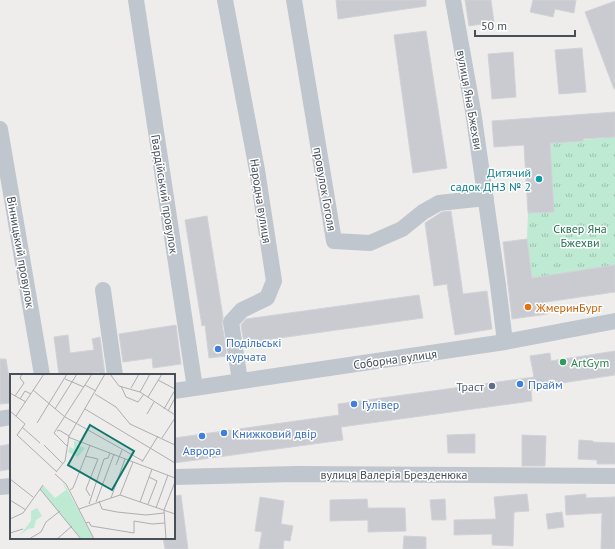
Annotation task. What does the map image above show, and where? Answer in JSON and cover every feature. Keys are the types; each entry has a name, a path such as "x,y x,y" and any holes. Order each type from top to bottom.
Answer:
{"street":[{"name":"Гвардійський провулок","path":"136,0 195,388"},
{"name":"Народна вулиця","path":"225,0 257,170 274,281 267,298 242,310 231,322 240,382"},
{"name":"провулок Гоголя","path":"294,0 334,241 370,243 402,229 423,212 439,203 486,198"},
{"name":"вулиця Яна Бжехви","path":"453,0 473,111 505,342"},
{"name":"Вінницький провулок","path":"0,128 42,374"},
{"path":"102,290 116,374"},
{"name":"Соборна вулиця","path":"175,391 505,342 615,321"},
{"path":"0,419 10,417"},
{"name":"вулиця Валерія Брезденюка","path":"175,477 297,474 615,476"},
{"path":"0,487 10,486"}],"green space":[{"name":"Сквер Яна Бжехви","path":"615,137 615,265 532,278 527,239 528,213 554,211 550,143"}],"building":[{"path":"336,0 426,0 426,6 338,19"},
{"path":"465,0 491,0 494,22 469,26"},
{"path":"533,0 576,0 574,13 555,9 553,17 530,12"},
{"path":"615,1 615,89 614,89 585,12"},
{"path":"426,31 447,168 413,173 394,35"},
{"path":"582,48 586,92 559,94 555,50"},
{"path":"513,52 516,97 492,99 488,54"},
{"name":"Дитячий садок ДНЗ № 2","path":"615,112 615,137 550,143 554,212 528,213 524,145 494,147 492,121"},
{"path":"451,211 463,294 487,291 492,329 455,335 447,284 434,286 425,223 442,212"},
{"path":"207,216 223,317 222,323 227,356 209,358 205,325 202,326 185,220"},
{"path":"527,239 532,278 615,265 615,292 546,302 548,314 512,319 503,242"},
{"path":"419,295 423,318 244,343 241,325 246,319"},
{"path":"176,325 181,364 153,368 152,358 123,362 119,334"},
{"path":"68,335 70,353 94,350 92,339 100,337 105,374 99,374 99,372 86,374 59,374 54,337"},
{"path":"615,351 615,375 555,384 556,386 531,390 532,401 341,427 343,440 175,463 175,438 339,415 338,404 534,377 530,356 550,353 551,361"},
{"path":"0,359 6,359 10,384 10,403 0,404"},
{"path":"475,434 475,453 448,453 447,435"},
{"path":"522,435 546,436 545,466 522,466"},
{"path":"579,440 615,443 615,464 597,464 597,460 578,459"},
{"path":"10,444 10,469 0,471 0,446"},
{"path":"527,494 529,511 514,512 513,546 492,545 492,534 454,535 454,520 496,519 494,497"},
{"path":"586,494 586,498 615,497 615,549 601,549 602,513 566,515 565,496"},
{"path":"181,495 188,549 165,549 163,539 175,539 175,496"},
{"path":"260,497 284,501 281,524 293,526 290,541 284,540 283,549 259,549 262,532 255,531"},
{"path":"367,499 368,508 405,508 406,531 368,532 368,520 330,521 330,500"},
{"path":"445,499 446,520 432,520 430,500"},
{"path":"562,512 564,527 548,529 546,514"},
{"path":"404,536 426,537 426,549 403,549"}],"place":[{"name":"Дитячий садок ДНЗ № 2","path":"539,179"},
{"name":"ЖмеринБург","path":"528,307"},
{"name":"Подільські курчата","path":"218,349"},
{"name":"ArtGym","path":"563,362"},
{"name":"Прайм","path":"520,384"},
{"name":"Траст","path":"492,386"},
{"name":"Гулівер","path":"354,404"},
{"name":"Книжковий двір","path":"224,433"},
{"name":"Аврора","path":"202,436"}]}
